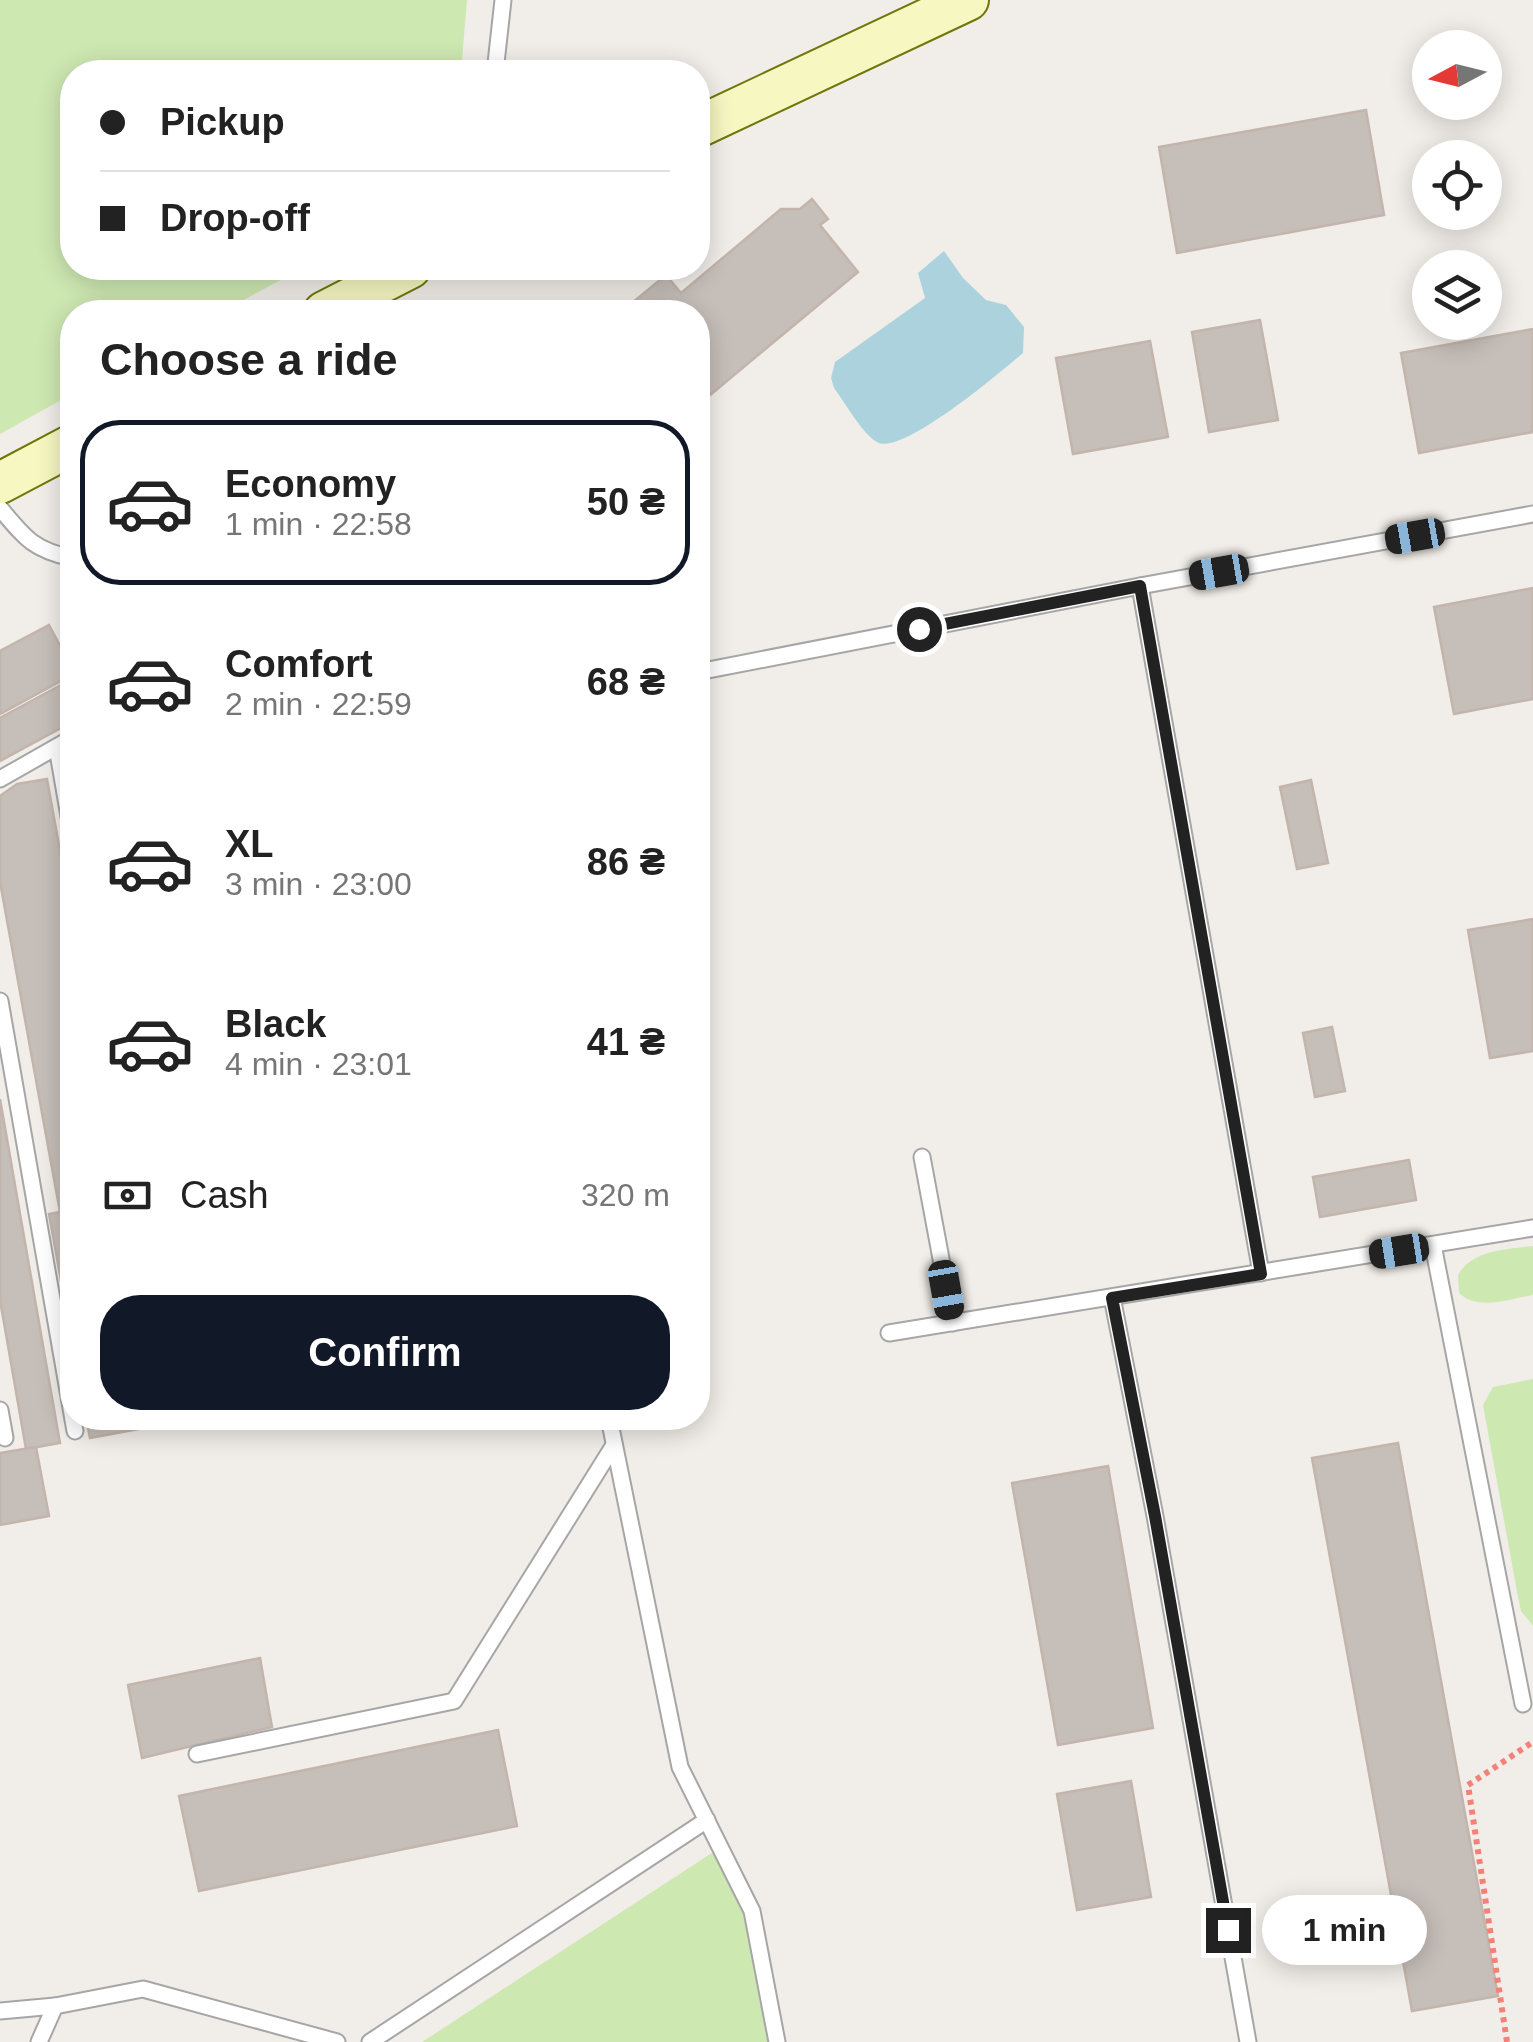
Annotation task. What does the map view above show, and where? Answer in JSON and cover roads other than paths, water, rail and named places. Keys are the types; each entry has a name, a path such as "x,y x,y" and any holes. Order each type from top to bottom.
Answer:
{"street":[{"path":"710,121 968,0"},
{"path":"347,300 387,280"},
{"path":"0,484 60,452"}],"lane":[{"path":"496,60 503,0"},
{"path":"0,508 26,539 60,556"},
{"path":"710,670 1533,514"},
{"path":"1140,586 1261,1274"},
{"path":"0,780 60,745"},
{"path":"57,747 60,764"},
{"path":"0,1000 60,1345"},
{"path":"922,1156 952,1323"},
{"path":"889,1333 1533,1228"},
{"path":"1433,1246 1523,1704"},
{"path":"1112,1298 1155,1516 1248,2042"},
{"path":"0,1410 5,1438"},
{"path":"611,1430 680,1767 752,1911 774,2042"},
{"path":"197,1754 454,1700 614,1446"},
{"path":"370,2042 707,1820"},
{"path":"0,2011 55,2006 143,1990 337,2042"},
{"path":"40,2042 55,2006"}],"water":[{"path":"944,251 963,278 986,300 1006,305 1024,327 1023,353 930,424 892,443 879,443 861,426 834,388 831,378 835,362 925,298 918,273"}]}
